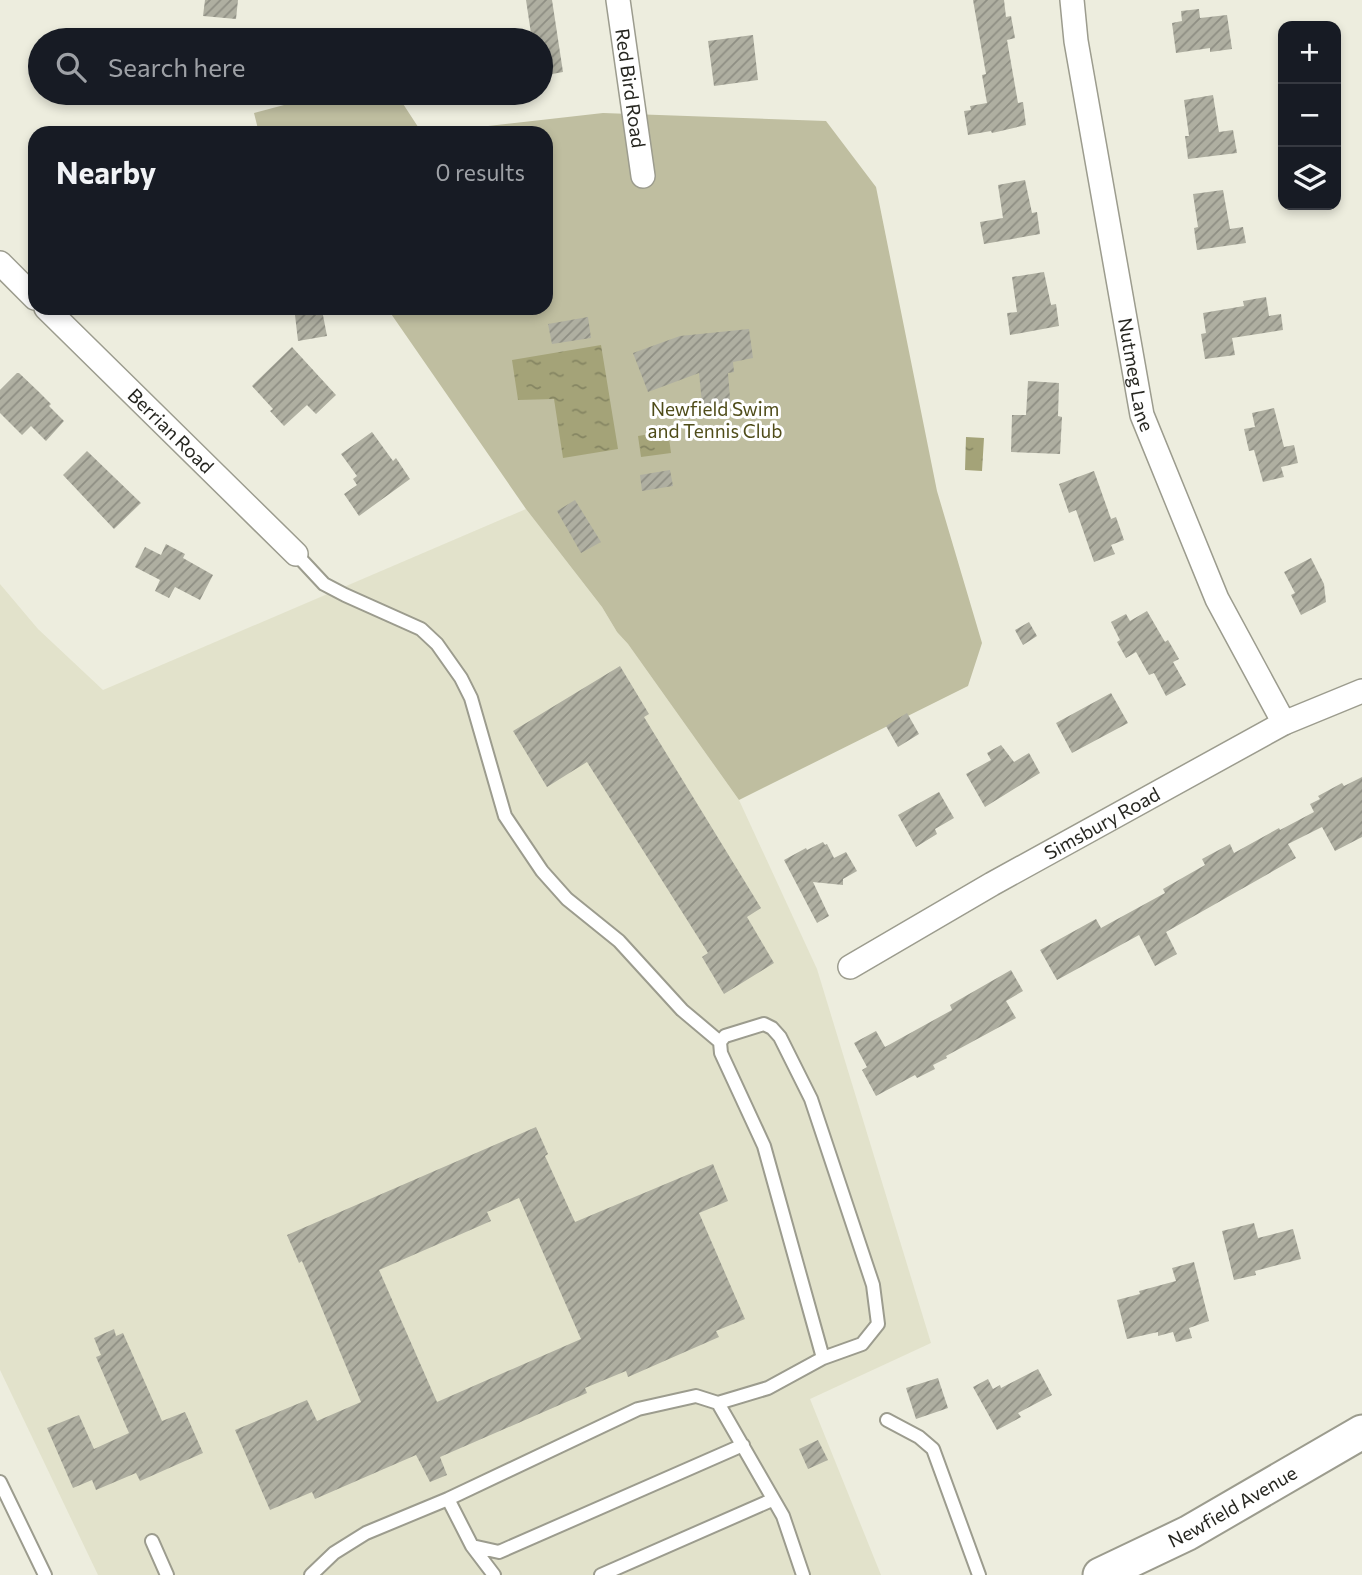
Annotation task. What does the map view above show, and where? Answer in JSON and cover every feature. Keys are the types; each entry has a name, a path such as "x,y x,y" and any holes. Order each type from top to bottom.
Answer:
{"main road":[{"name":"Newfield Avenue","path":"1100,1575 1188,1533 1362,1432"}],"street":[{"name":"Red Bird Road","path":"618,0 643,176"},
{"name":"Nutmeg Lane","path":"1072,0 1076,41 1142,415 1217,598 1284,723"},
{"path":"0,263 28,291"},
{"name":"Berrian Road","path":"53,315 296,554"},
{"name":"Simsbury Road","path":"850,967 992,884 1284,723 1362,691"}],"lane":[{"path":"296,554 324,584 421,629 437,644 461,678 471,698 505,816 542,872 568,899 619,941 682,1010 720,1042"},
{"path":"312,1575 334,1553 366,1532 449,1499 638,1409 696,1396 718,1403 768,1388 822,1358 862,1344 878,1324 873,1286 811,1099 780,1037 764,1024 724,1036 720,1042 721,1053 764,1146 822,1358"},
{"path":"718,1403 783,1516 803,1575"},
{"path":"887,1420 919,1437 933,1449 979,1575"},
{"path":"472,1546 499,1552 743,1445"},
{"path":"0,1482 45,1575"},
{"path":"449,1499 472,1546 494,1575"},
{"path":"601,1575 772,1500"},
{"path":"152,1541 167,1575"}],"shaded area":[{"path":"526,509 602,607 617,632 739,800 817,969 931,1343 810,1399 881,1575 98,1575 0,1370 0,584 38,629 103,690"}],"green space":[{"path":"284,105 404,105 417,126 257,126 254,113"},
{"name":"Newfield Swim and Tennis Club","path":"603,113 826,121 876,187 937,491 982,643 968,686 739,800 617,632 602,607 526,509 392,315 553,315 553,126 489,126"}],"water":[{"path":"601,345 618,449 563,458 554,399 518,400 512,360"},
{"path":"668,431 671,453 641,457 638,436"},
{"path":"966,437 984,438 982,471 965,470"}],"building":[{"path":"205,0 238,0 236,19 203,16"},
{"path":"526,0 552,0 563,72 553,74 553,28 530,28"},
{"path":"973,0 1004,0 1006,17 1011,16 1015,38 1007,40 1018,103 1023,102 1026,125 992,133 968,135 964,111 971,110 970,106 987,103 982,75 986,74"},
{"path":"1199,9 1200,18 1227,15 1232,49 1210,52 1210,48 1176,53 1172,23 1182,21 1181,11"},
{"path":"753,35 758,80 714,86 708,41"},
{"path":"1213,95 1219,132 1233,130 1237,153 1188,159 1185,136 1189,136 1184,100"},
{"path":"1025,180 1032,213 1037,212 1040,234 984,244 980,222 1003,218 998,185"},
{"path":"1223,190 1230,229 1243,227 1246,243 1197,250 1194,228 1198,227 1193,194"},
{"path":"1044,272 1051,305 1056,304 1059,326 1010,335 1007,313 1017,312 1012,277"},
{"path":"1266,297 1269,316 1281,314 1283,330 1232,338 1235,355 1205,359 1201,334 1206,333 1203,313 1244,306 1243,301"},
{"path":"295,315 323,315 327,336 298,341"},
{"path":"588,317 591,338 552,344 548,324"},
{"path":"749,329 753,358 733,362 734,372 728,373 731,411 703,413 699,373 648,392 633,353 680,336"},
{"path":"292,347 336,395 316,414 307,405 284,426 252,386"},
{"path":"17,373 51,404 49,406 64,421 46,441 31,426 22,435 0,413 0,390"},
{"path":"1028,381 1059,383 1058,416 1062,417 1060,454 1011,452 1012,415 1026,415"},
{"path":"1274,408 1284,447 1294,445 1298,463 1281,467 1284,477 1263,482 1254,450 1249,451 1244,429 1255,427 1252,413"},
{"path":"372,432 393,461 396,458 410,479 359,516 344,494 357,485 353,479 357,476 341,454"},
{"path":"87,451 141,503 114,529 63,475"},
{"path":"670,470 673,486 642,491 640,475"},
{"path":"1094,471 1111,519 1116,517 1124,540 1111,545 1115,554 1094,562 1076,510 1069,513 1059,484"},
{"path":"575,500 601,542 581,553 557,511"},
{"path":"166,544 185,554 183,558 213,575 200,600 175,587 169,598 155,591 160,580 135,567 145,547 161,555"},
{"path":"1311,558 1324,584 1326,602 1301,615 1291,595 1295,593 1284,572"},
{"path":"1147,611 1165,642 1168,640 1179,659 1173,662 1186,685 1166,696 1154,673 1149,675 1136,652 1126,658 1117,642 1120,640 1111,622 1126,614 1130,621"},
{"path":"1029,622 1037,636 1023,645 1015,630"},
{"path":"620,666 649,714 644,717 761,908 747,917 774,963 724,994 702,957 708,953 587,762 547,787 513,731"},
{"path":"1111,693 1128,723 1072,753 1056,723"},
{"path":"907,713 919,734 898,747 886,726"},
{"path":"1001,745 1014,762 1029,753 1040,773 985,807 966,774 991,760 987,753"},
{"path":"1362,777 1362,837 1335,851 1322,827 1288,844 1296,858 1166,932 1177,954 1155,966 1139,935 1057,980 1040,950 1096,919 1101,928 1165,893 1163,889 1205,865 1202,859 1230,844 1234,853 1279,828 1280,830 1314,812 1310,804 1320,799 1318,796 1342,783 1344,786"},
{"path":"939,792 954,818 935,829 937,834 916,847 898,815"},
{"path":"823,842 827,844 834,858 846,852 857,871 843,879 843,885 813,882 829,916 817,923 784,860"},
{"path":"1011,970 1023,991 1006,1001 1016,1018 946,1056 947,1058 933,1065 935,1069 917,1078 915,1075 876,1096 862,1070 867,1067 854,1043 876,1031 885,1047 952,1010 950,1005"},
{"path":"536,1127 548,1154 545,1156 575,1222 713,1164 728,1201 699,1213 745,1319 716,1331 719,1337 628,1377 626,1371 585,1388 587,1393 440,1457 447,1475 430,1482 416,1455 315,1499 312,1492 270,1510 235,1430 307,1400 317,1421 361,1402 302,1261 299,1263 287,1235","holes":["519,1198 581,1339 437,1402 379,1270 491,1221 487,1212"]},
{"path":"1254,1223 1258,1238 1293,1229 1301,1259 1255,1271 1256,1275 1234,1280 1222,1231"},
{"path":"1194,1262 1209,1321 1189,1328 1192,1338 1176,1342 1173,1332 1158,1336 1158,1332 1127,1339 1117,1300 1176,1281 1172,1268"},
{"path":"114,1329 116,1336 123,1333 162,1421 185,1412 203,1453 140,1481 136,1473 96,1490 92,1480 73,1488 47,1428 79,1415 94,1449 129,1433 96,1357 101,1355 94,1338"},
{"path":"1038,1369 1052,1395 1018,1413 1021,1417 997,1430 973,1387 988,1379 993,1389 1000,1385 1001,1388"},
{"path":"938,1378 948,1408 916,1419 906,1388"},
{"path":"818,1440 828,1460 808,1469 799,1449"}]}
